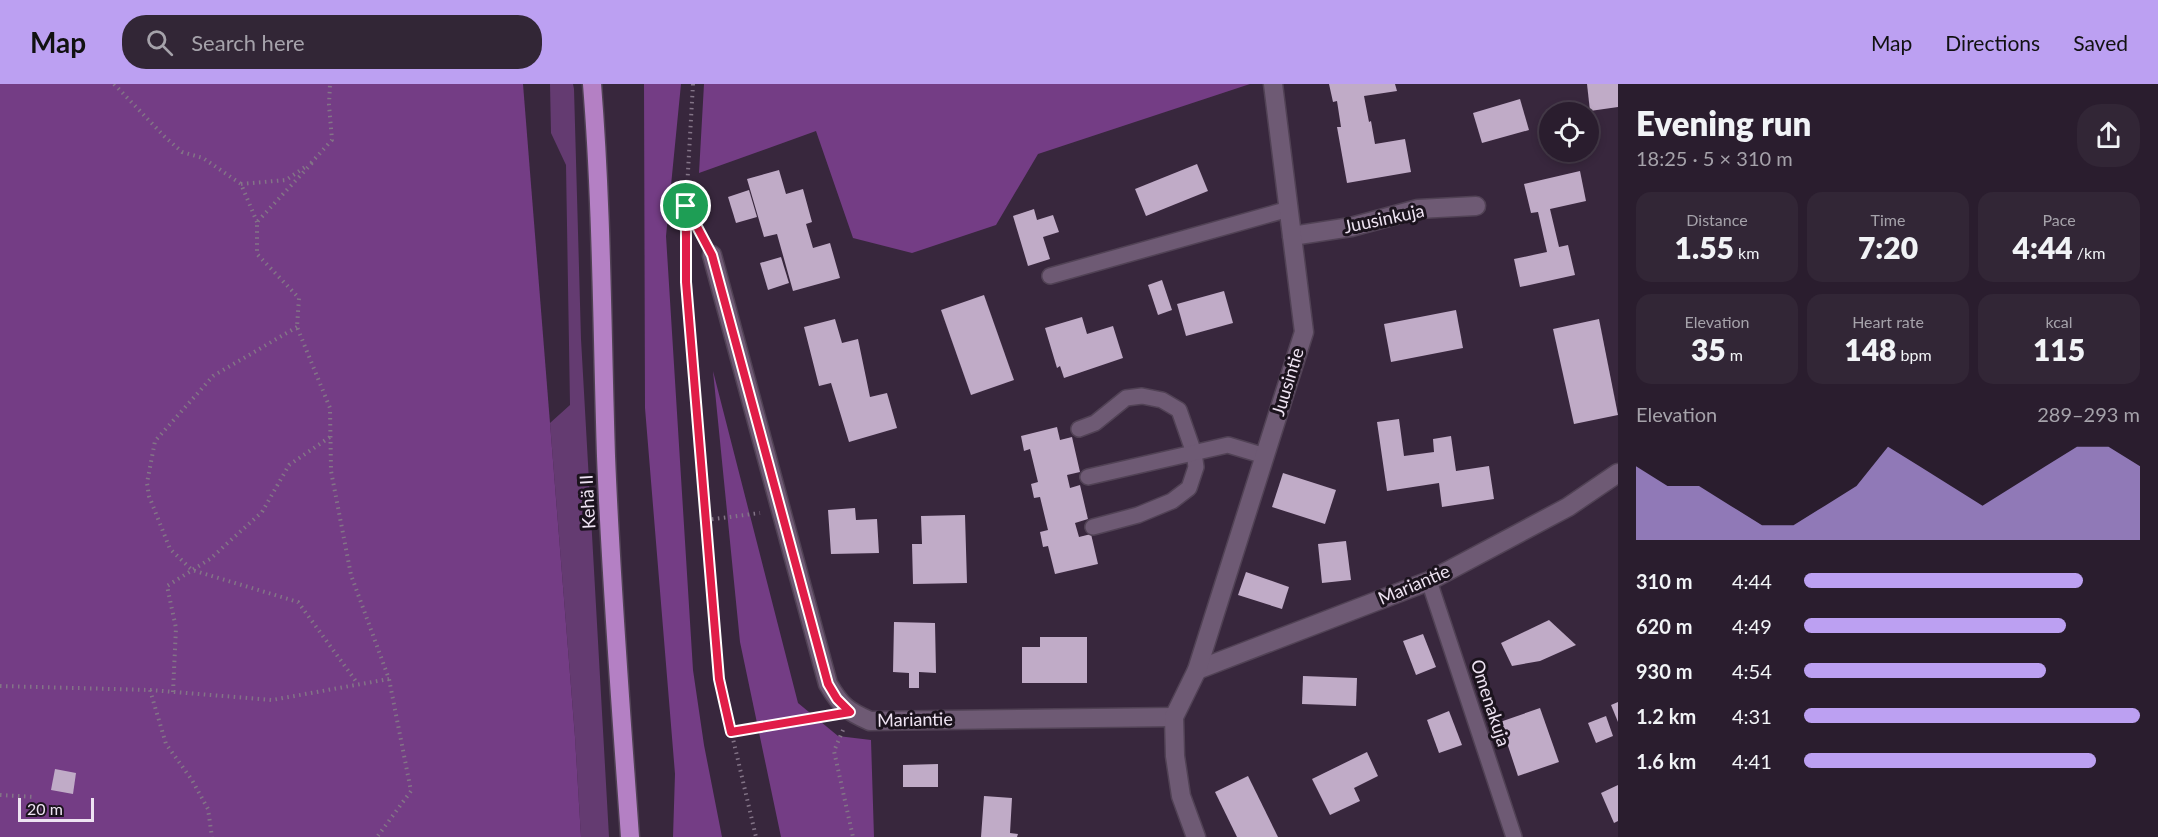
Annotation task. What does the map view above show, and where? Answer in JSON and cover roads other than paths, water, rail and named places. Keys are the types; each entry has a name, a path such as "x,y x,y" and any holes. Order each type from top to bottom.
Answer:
{"highway":[{"name":"Kehä II","path":"592,84 598,164 606,458 630,837"},
{"name":"Kehä II","path":"598,164 604,84"}],"street":[{"name":"Juusintie","path":"1174,717 1197,670 1304,332 1273,84"},
{"name":"Juusinkuja","path":"1292,236 1351,227 1418,209 1476,206"},
{"name":"Mariantie","path":"712,255 828,684 837,699 850,712 870,721 1174,717"},
{"name":"Mariantie","path":"1197,670 1429,581 1568,507 1618,473"},
{"path":"1174,717 1175,756 1181,796 1196,837"}],"lane":[{"path":"1050,276 1289,209"},
{"path":"1079,429 1095,423 1126,398 1142,396 1162,400 1179,410 1194,453 1196,467 1189,488 1172,501 1138,515 1093,527"},
{"path":"1088,477 1228,445 1265,456"},
{"name":"Omenakuja","path":"1429,581 1514,837"}]}
